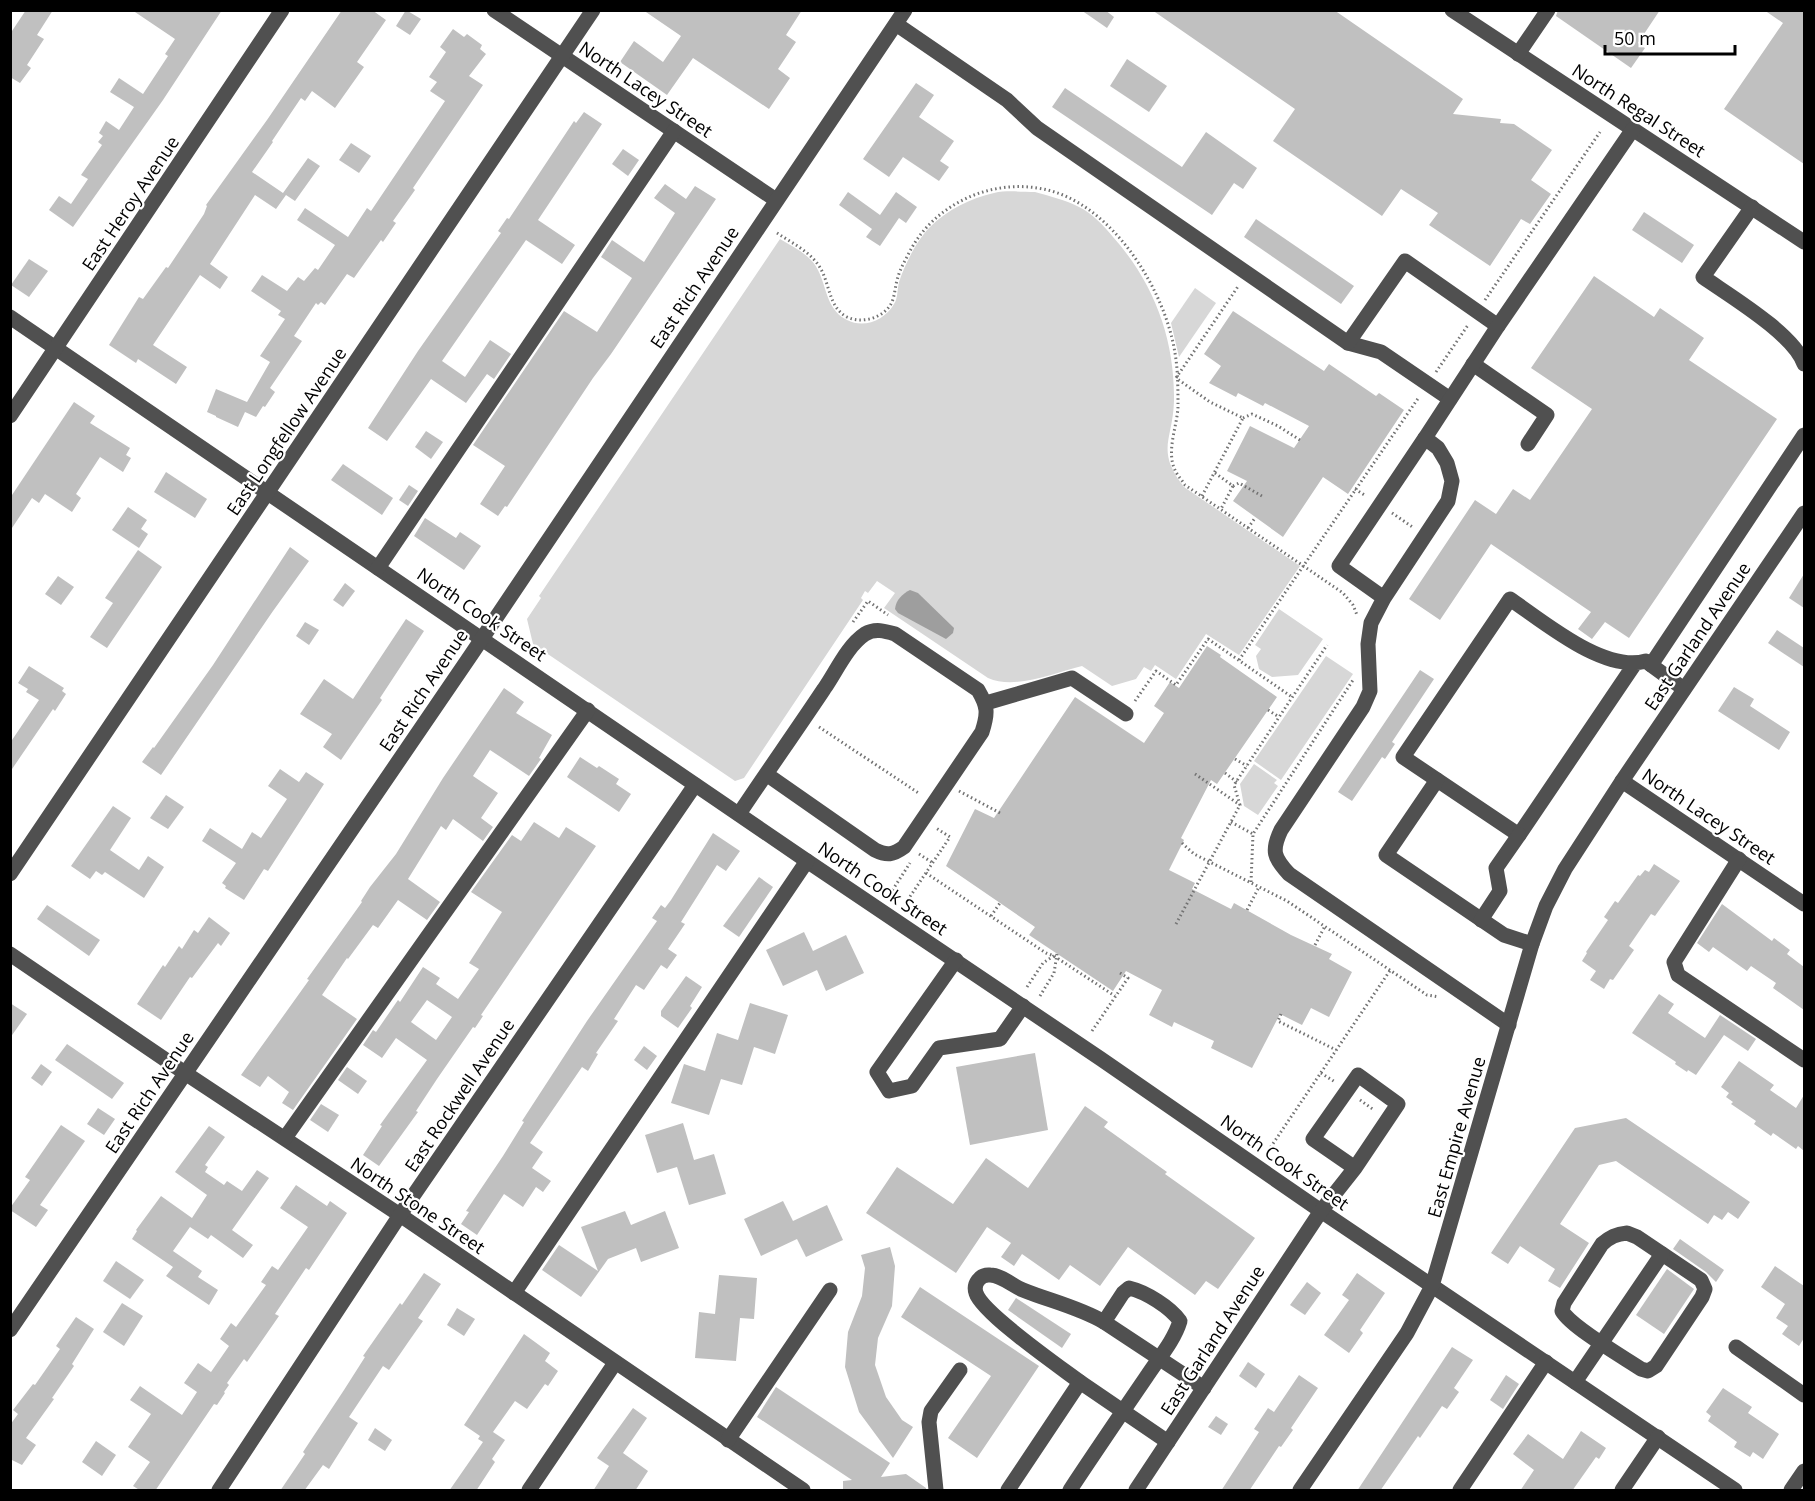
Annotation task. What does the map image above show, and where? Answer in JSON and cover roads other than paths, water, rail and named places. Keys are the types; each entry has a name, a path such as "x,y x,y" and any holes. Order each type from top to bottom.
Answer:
{"street":[{"name":"East Heroy Avenue","path":"10,416 282,10"},
{"name":"North Lacey Street","path":"494,10 776,200"},
{"name":"East Longfellow Avenue","path":"10,874 593,10"},
{"name":"East Rich Avenue","path":"10,1330 482,638 905,10"},
{"name":"North Regal Street","path":"1452,10 1804,242"},
{"path":"1518,54 1548,10"},
{"path":"896,24 1007,100 1037,128 1348,343 1381,352 1450,399"},
{"path":"1384,598 1339,566 1498,326 1633,129"},
{"path":"378,568 674,131"},
{"path":"1752,207 1703,277 1778,331 1801,353 1804,364"},
{"path":"1348,343 1404,261 1498,326"},
{"name":"North Cook Street","path":"10,317 1735,1491"},
{"path":"1473,364 1547,415 1528,444"},
{"path":"1651,665 1804,435"},
{"path":"1425,438 1438,448 1447,463 1452,482 1448,501 1384,598 1371,623 1368,644 1370,691 1363,707 1281,830 1274,845 1278,862 1289,874 1509,1025"},
{"name":"East Garland Avenue","path":"1622,781 1804,513"},
{"path":"1519,835 1403,757 1510,599 1592,653 1620,663 1634,664 1646,661 1684,689"},
{"path":"739,814 766,774 858,640 868,632 881,630 896,634 978,690 986,703 987,717 982,732 904,847 895,854 884,855 766,774"},
{"path":"1481,920 1500,891 1496,868 1634,664"},
{"path":"986,703 1072,678 1126,714"},
{"path":"285,1138 588,710"},
{"path":"1437,780 1386,855 1504,935 1532,944"},
{"name":"North Lacey Street","path":"1622,781 1804,904"},
{"name":"East Empire Avenue","path":"1300,1491 1407,1333 1432,1286 1532,944 1546,906 1565,868 1622,781"},
{"name":"East Rockwell Avenue","path":"219,1491 400,1215 696,785"},
{"path":"1739,859 1674,962 1678,975 1804,1060"},
{"path":"514,1293 807,861"},
{"name":"North Stone Street","path":"10,954 400,1215 803,1491"},
{"path":"956,960 877,1072 889,1091 912,1086 939,1048 1000,1039 1023,1006"},
{"name":"East Garland Avenue","path":"1136,1491 1321,1211 1355,1168 1398,1104 1358,1075 1312,1139 1355,1168"},
{"path":"1627,1233 1637,1237 1701,1280 1705,1289 1702,1297 1656,1366 1648,1371 1641,1369 1602,1343 1566,1318 1562,1311 1564,1303 1602,1244 1609,1238 1627,1233"},
{"path":"1575,1382 1662,1254"},
{"path":"1168,1442 1080,1382 1000,1322 976,1294 977,1281 983,1276 990,1275 1022,1289 1083,1310 1204,1388"},
{"path":"1070,1491 1177,1331 1180,1321 1175,1315 1138,1290 1129,1288 1123,1293 1104,1322"},
{"path":"728,1440 830,1290"},
{"path":"1736,1347 1804,1395"},
{"path":"1460,1491 1546,1362"},
{"path":"530,1491 615,1363"},
{"path":"936,1491 929,1422 931,1411 960,1370"},
{"path":"1011,1489 1080,1382"},
{"path":"1622,1491 1658,1437"},
{"path":"1791,1491 1804,1471"}]}
